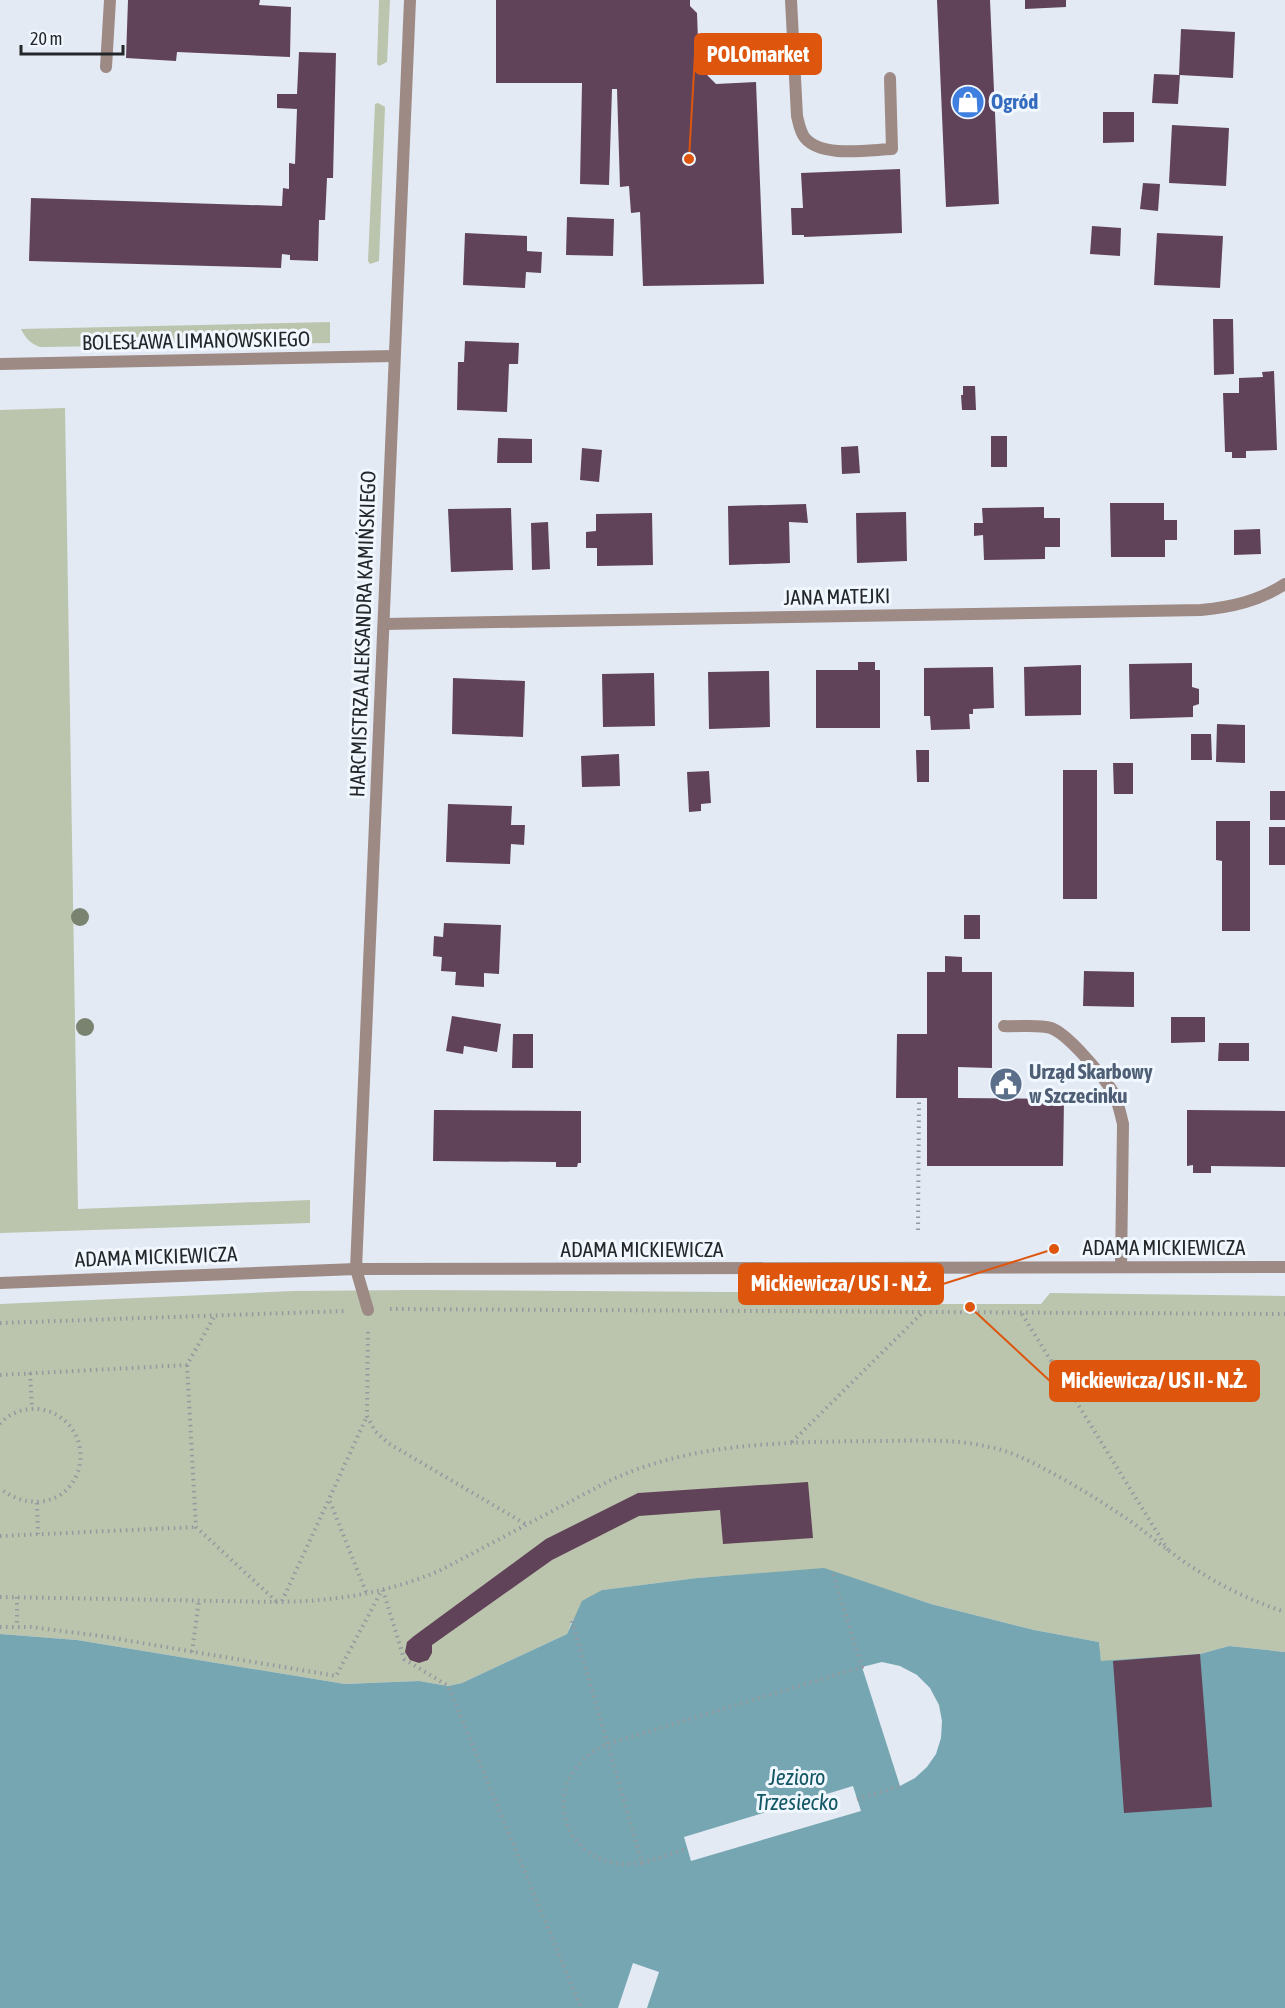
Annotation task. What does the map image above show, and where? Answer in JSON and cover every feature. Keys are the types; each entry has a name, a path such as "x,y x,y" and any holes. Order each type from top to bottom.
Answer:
{"street":[{"path":"106,67 110,0"},
{"name":"HARCMISTRZA ALEKSANDRA KAMIŃSKIEGO","path":"368,1310 356,1269 410,0"},
{"path":"791,0 800,129 805,138 814,146 826,151 892,149 890,78"},
{"name":"BOLESŁAWA LIMANOWSKIEGO","path":"0,364 394,356"},
{"name":"JANA MATEJKI","path":"384,624 1201,610 1238,605 1254,600 1285,584"},
{"path":"1004,1026 1049,1028 1061,1033 1112,1089 1120,1107 1123,1124 1121,1267"},
{"name":"ADAMA MICKIEWICZA","path":"0,1283 356,1269 1285,1267"}],"path":[{"path":"918,1230 919,1098"},
{"path":"279,1602 367,1416 368,1310"},
{"path":"0,1323 368,1310 1285,1314"},
{"path":"791,1442 922,1313"},
{"path":"1021,1313 1170,1552"},
{"path":"196,1527 187,1365 215,1315"},
{"path":"0,1375 187,1365"},
{"path":"30,1373 32,1409"},
{"path":"0,1424 12,1414 32,1409 42,1410 62,1418 75,1433 81,1454 77,1474 72,1483 56,1497 37,1503 15,1499 0,1488"},
{"path":"367,1416 375,1431 388,1443 528,1525"},
{"path":"0,1597 279,1602 319,1600 383,1590 439,1571 609,1481 653,1462 709,1451 791,1442 950,1442 988,1446 1005,1451 1051,1473 1105,1504 1197,1571 1285,1612"},
{"path":"329,1498 366,1592"},
{"path":"37,1503 38,1534"},
{"path":"0,1536 196,1527 279,1602"},
{"path":"687,1849 642,1863 618,1864 595,1857 577,1841 566,1820 564,1796 571,1774 593,1751 608,1744 862,1667 832,1571"},
{"path":"0,1627 62,1630 336,1676 383,1590"},
{"path":"383,1590 404,1659 448,1686 581,2008"},
{"path":"17,1597 17,1627"},
{"path":"192,1652 199,1600"},
{"path":"572,1621 642,1863"},
{"path":"857,1799 900,1786"}],"green space":[{"path":"379,0 390,0 387,62 379,66 377,64"},
{"path":"378,103 385,107 379,261 370,264 368,261 375,104"},
{"path":"330,322 330,343 40,347 29,340 21,329"},
{"path":"65,408 78,1209 310,1200 310,1223 0,1233 0,410"},
{"path":"293,1291 900,1293 911,1304 1041,1304 1050,1293 1285,1296 1285,1652 1229,1646 1200,1654 1101,1662 1099,1642 1034,1630 931,1604 824,1569 697,1578 602,1590 572,1621 567,1634 462,1683 448,1686 419,1681 345,1684 77,1640 0,1634 0,1304"}],"water":[{"name":"Jezioro Trzesiecko","path":"824,1568 931,1604 1034,1630 1099,1642 1101,1661 1200,1654 1229,1646 1285,1652 1285,2008 0,2008 0,1634 77,1640 345,1684 419,1681 448,1686 462,1683 567,1634 582,1601 602,1590 697,1578"}],"pier":[{"path":"882,1662 900,1666 917,1675 930,1688 939,1705 942,1721 941,1738 936,1754 915,1778 900,1786 862,1667"},
{"path":"853,1786 861,1811 691,1861 684,1837"},
{"path":"633,1963 659,1972 647,2008 618,2008"}],"building":[{"path":"128,0 260,0 259,5 291,7 290,57 177,52 176,61 126,58"},
{"path":"496,0 690,0 690,6 697,13 699,67 716,84 756,82 764,284 643,286 640,212 631,213 629,186 620,187 617,89 612,89 609,185 580,184 582,83 496,83"},
{"name":"Ogród","path":"937,0 990,0 999,204 946,207"},
{"path":"1025,0 1066,0 1066,7 1025,9"},
{"path":"1181,29 1235,32 1233,78 1180,75 1178,104 1152,103 1154,74 1179,75"},
{"path":"299,52 336,53 333,178 327,178 325,220 319,220 318,261 290,260 290,255 282,254 281,268 29,261 31,198 282,206 283,188 289,189 289,163 295,164 297,109 277,108 277,94 297,94"},
{"path":"1103,112 1134,112 1134,142 1103,143"},
{"path":"1172,125 1229,128 1226,186 1169,183"},
{"path":"900,169 902,233 804,237 804,235 792,235 791,208 803,208 801,173"},
{"path":"1143,183 1160,184 1158,211 1140,209"},
{"path":"567,217 614,219 613,256 566,255"},
{"path":"1092,226 1121,228 1120,256 1090,254"},
{"path":"465,233 527,236 527,251 542,252 541,273 526,272 525,288 463,285"},
{"path":"1157,233 1223,236 1220,288 1154,285"},
{"path":"1213,319 1233,319 1234,374 1214,375"},
{"path":"465,341 519,343 518,364 509,364 507,412 457,410 458,362 464,362"},
{"path":"1274,371 1277,450 1246,451 1246,458 1232,458 1232,452 1225,452 1223,393 1239,393 1239,378 1263,377 1262,372"},
{"path":"963,386 975,386 976,410 962,410"},
{"path":"991,436 1007,436 1007,467 991,467"},
{"path":"498,438 532,439 532,463 497,463"},
{"path":"858,446 860,473 842,474 841,447"},
{"path":"582,448 602,450 599,482 580,480"},
{"path":"1110,503 1164,503 1164,520 1177,520 1177,540 1165,540 1165,557 1111,557"},
{"path":"806,504 808,523 789,522 790,563 729,565 728,506"},
{"path":"1044,507 1044,518 1060,518 1060,547 1045,547 1045,559 984,560 983,535 974,536 974,523 983,523 982,508"},
{"path":"511,508 513,570 451,572 448,509"},
{"path":"906,512 907,561 857,563 856,513"},
{"path":"652,513 653,565 597,566 597,548 586,548 586,532 596,531 596,514"},
{"path":"548,522 550,569 532,570 531,523"},
{"path":"1260,529 1261,554 1234,555 1234,530"},
{"path":"858,662 875,662 875,670 880,670 880,728 816,728 816,670 858,670"},
{"path":"1192,663 1192,687 1199,689 1199,704 1193,706 1193,717 1130,719 1129,664"},
{"path":"1081,665 1081,715 1025,716 1024,667"},
{"path":"993,667 994,708 973,709 973,714 969,714 970,729 931,730 930,716 924,716 924,668"},
{"path":"769,671 770,727 709,729 708,672"},
{"path":"654,673 655,726 603,727 602,674"},
{"path":"453,678 525,681 523,737 452,734"},
{"path":"1217,724 1245,725 1245,763 1216,762"},
{"path":"1191,734 1211,734 1212,760 1191,760"},
{"path":"916,750 929,750 929,782 917,782"},
{"path":"619,754 620,786 582,787 581,756"},
{"path":"1113,763 1133,763 1133,794 1114,794"},
{"path":"1063,770 1097,770 1097,899 1063,899"},
{"path":"709,771 711,803 701,804 701,811 689,812 687,772"},
{"path":"1270,791 1285,791 1285,820 1270,820"},
{"path":"448,804 512,806 511,825 525,825 524,845 511,844 510,864 446,862"},
{"path":"1216,821 1250,821 1250,931 1222,931 1222,861 1216,860"},
{"path":"1269,827 1285,827 1285,865 1269,865"},
{"path":"964,915 980,915 980,939 964,939"},
{"path":"444,923 501,925 499,974 484,973 484,987 455,985 456,972 441,971 442,957 433,956 434,936 443,937"},
{"path":"945,956 962,957 962,972 992,972 992,1068 958,1067 958,1098 1064,1099 1063,1166 927,1166 927,1098 896,1098 897,1034 927,1034 927,972 945,972"},
{"path":"1084,971 1134,972 1134,1007 1083,1006"},
{"path":"452,1016 501,1024 497,1052 464,1046 463,1054 446,1051"},
{"path":"1171,1017 1205,1017 1205,1042 1171,1043"},
{"path":"513,1034 533,1034 533,1068 512,1068"},
{"path":"1219,1043 1249,1043 1249,1061 1218,1061"},
{"path":"434,1110 581,1111 581,1163 578,1163 577,1167 556,1167 556,1162 433,1161"},
{"path":"1187,1110 1285,1111 1285,1167 1211,1166 1211,1173 1193,1173 1193,1165 1187,1166"},
{"path":"808,1482 813,1538 723,1544 720,1510 639,1516 552,1560 432,1645 432,1653 428,1660 419,1663 410,1660 405,1652 407,1642 414,1636 546,1539 638,1493"},
{"path":"1200,1654 1212,1807 1124,1813 1113,1661"}],"place":[{"name":"Ogród","path":"968,102"},
{"name":"POLOmarket","path":"689,159"},
{"name":"Urząd Skarbowy w Szczecinku","path":"1006,1084"},
{"name":"Mickiewicza/ US I - N.Ż.","path":"1054,1249"},
{"name":"Mickiewicza/ US II - N.Ż.","path":"970,1307"}]}
